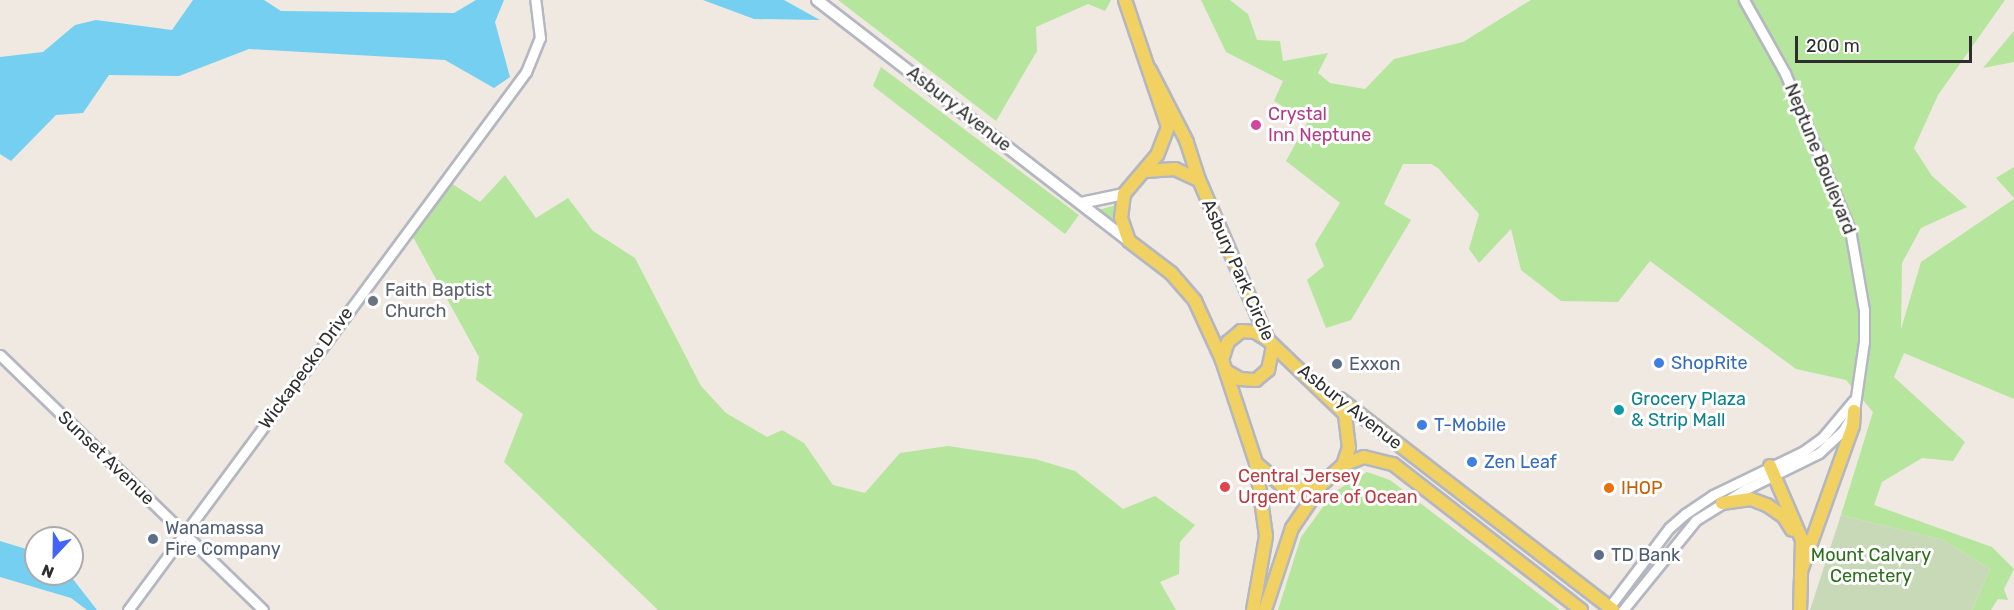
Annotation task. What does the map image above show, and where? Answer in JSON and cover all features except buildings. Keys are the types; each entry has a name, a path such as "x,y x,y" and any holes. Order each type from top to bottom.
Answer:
{"main road":[{"name":"Asbury Avenue","path":"817,0 1129,241"},
{"path":"1081,203 1105,201 1124,194 1146,171 1166,140 1168,127 1125,0"},
{"path":"1150,70 1180,126 1199,180"},
{"name":"Asbury Park Circle","path":"1146,171 1175,168 1199,180 1270,344 1332,398 1345,414 1350,439 1343,465"},
{"path":"1124,194 1121,218 1129,241 1188,291 1206,321 1224,365 1256,463 1266,536 1262,574 1253,610"},
{"name":"Asbury Avenue","path":"1249,296 1276,344 1297,365 1610,609"},
{"path":"1241,332 1255,332 1270,344 1268,370 1256,380 1240,380 1224,365 1228,342 1241,332"},
{"path":"1801,572 1853,426 1854,405"},
{"name":"Asbury Avenue","path":"1343,465 1364,457 1393,464 1581,610"},
{"path":"1256,463 1282,486 1296,489 1322,484"},
{"path":"1265,610 1292,528 1322,484 1343,465"},
{"path":"1773,471 1800,533 1800,610"},
{"path":"1722,503 1751,499 1784,517 1795,536 1801,572"}],"street":[{"name":"Wickapecko Drive","path":"128,610 526,72 540,38 535,0"},
{"name":"Neptune Boulevard","path":"1610,609 1669,528 1702,502 1828,446 1854,405 1860,375 1864,310 1850,230 1785,73 1744,0"},
{"name":"Sunset Avenue","path":"0,355 263,610"},
{"name":"Neptune Boulevard","path":"1623,610 1690,526 1773,471"},
{"path":"1690,526 1691,515 1702,502"}],"green space":[{"path":"838,0 1111,0 1105,11 1088,4 1036,27 1037,51 996,121"},
{"path":"1201,0 1230,0 1248,14 1257,40 1280,41 1283,61 1328,53 1318,73 1330,83 1365,89 1394,59 1463,42 1531,0 2005,0 1938,95 1914,148 1932,176 1967,207 1921,228 1902,263 1901,329 1921,262 2014,199 2014,399 1904,353 1894,377 1965,442 1953,461 1922,458 1882,482 1874,505 1992,547 2014,569 2004,589 2008,600 1998,599 1991,610 1972,610 1990,569 1943,540 1841,515 1873,412 1846,380 1796,369 1650,261 1618,302 1561,301 1521,270 1511,229 1479,263 1469,249 1479,214 1438,168 1431,164 1403,164 1384,204 1411,220 1351,320 1326,328 1307,280 1324,266 1315,244 1340,203 1286,161 1308,121 1274,101 1283,81 1226,52"},
{"path":"2014,31 2014,62 1983,68"},
{"path":"881,67 1079,215 1065,234 873,86"},
{"path":"2014,167 2014,198 1996,178"},
{"path":"505,175 536,218 568,198 593,231 635,258 701,386 726,413 767,437 782,430 804,443 833,485 865,493 900,453 948,446 1035,459 1075,471 1123,509 1155,496 1195,525 1180,542 1179,574 1160,582 1176,610 658,610 504,462 523,414 476,380 479,357 408,228 445,179 480,202"},
{"path":"1116,205 1116,208 1121,233 1095,211"},
{"path":"1367,472 1390,480 1560,610 1278,610 1301,537 1334,492"},
{"name":"Mount Calvary Cemetery","path":"1841,515 1943,540 1990,569 1972,610 1810,610"}],"water":[{"path":"193,0 264,0 281,11 454,13 476,0 504,0 495,22 510,77 494,88 445,60 249,49 179,76 109,75 83,113 56,115 11,161 0,154 0,57 43,52 75,25 96,20 172,30"},
{"path":"703,0 784,0 820,20 754,19"},
{"path":"0,541 24,548 24,584 0,577"},
{"path":"30,586 78,586 97,610 87,610 71,598"}],"place":[{"name":"Crystal Inn Neptune","path":"1256,125"},
{"name":"Faith Baptist Church","path":"373,301"},
{"name":"ShopRite","path":"1659,363"},
{"name":"Exxon","path":"1337,364"},
{"name":"Grocery Plaza & Strip Mall","path":"1619,410"},
{"name":"T-Mobile","path":"1422,425"},
{"name":"Zen Leaf","path":"1472,462"},
{"name":"Central Jersey Urgent Care of Ocean","path":"1225,487"},
{"name":"IHOP","path":"1609,488"},
{"name":"Wanamassa Fire Company","path":"153,539"},
{"name":"TD Bank","path":"1599,555"}]}
